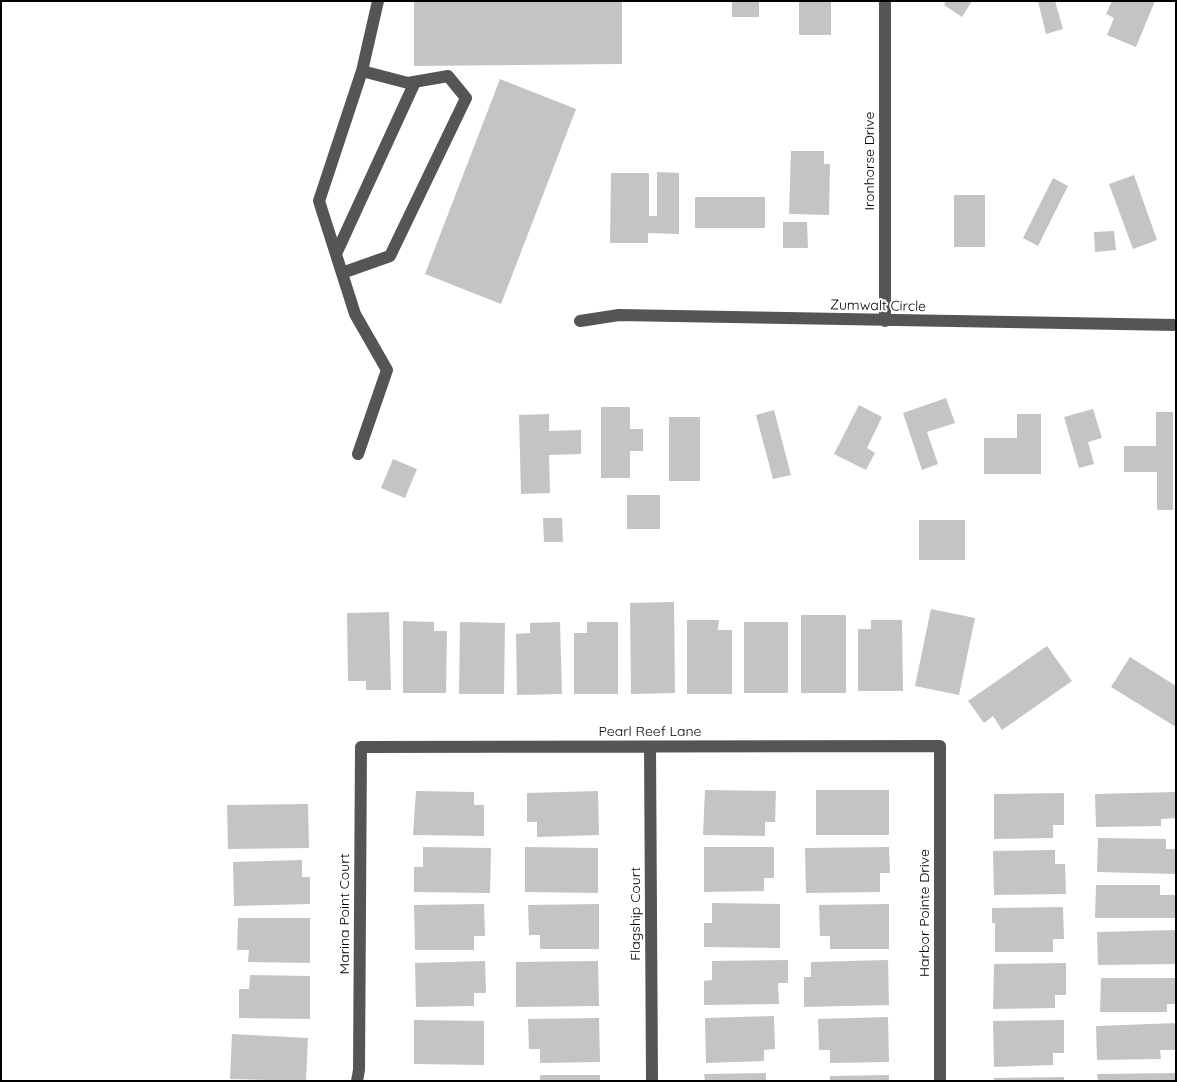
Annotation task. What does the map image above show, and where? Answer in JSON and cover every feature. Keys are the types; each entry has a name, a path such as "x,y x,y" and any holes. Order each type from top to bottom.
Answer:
{"street":[{"path":"358,454 387,370 355,314 318,201 362,71 378,1"},
{"name":"Ironhorse Drive","path":"885,1 885,321"},
{"path":"342,273 390,256 466,98 448,76 408,83 362,71"},
{"path":"336,254 415,82"},
{"name":"Zumwalt Circle","path":"580,321 619,315 1176,325"},
{"name":"Pearl Reef Lane","path":"361,748 940,746"},
{"name":"Harbor Pointe Drive","path":"940,746 940,1081"},
{"name":"Flagship Court","path":"650,747 652,1081"},
{"name":"Marina Point Court","path":"357,1081 359,1061 361,748"}],"building":[{"path":"414,1 622,1 622,64 414,66"},
{"path":"732,1 759,1 759,17 732,17"},
{"path":"799,1 831,1 831,35 799,35"},
{"path":"946,1 972,1 962,17 944,5"},
{"path":"1038,1 1055,1 1063,29 1046,34"},
{"path":"1112,1 1155,1 1136,47 1107,35 1114,18 1106,14"},
{"path":"500,79 576,109 501,304 425,274"},
{"path":"791,151 824,151 824,164 830,164 829,215 789,214"},
{"path":"657,172 679,173 679,234 648,233 648,243 610,243 611,173 649,173 649,216 657,216"},
{"path":"1134,175 1157,240 1133,249 1109,184"},
{"path":"1053,178 1068,186 1038,246 1023,238"},
{"path":"954,195 985,195 985,247 954,247"},
{"path":"695,197 765,197 765,228 695,228"},
{"path":"783,222 807,222 808,248 783,248"},
{"path":"1114,231 1116,250 1095,252 1094,232"},
{"path":"946,398 955,423 927,432 938,464 922,470 903,413"},
{"path":"859,405 882,417 867,448 875,453 866,470 834,454"},
{"path":"601,407 630,407 630,429 643,429 643,451 630,451 630,478 601,478"},
{"path":"1093,409 1102,438 1088,442 1094,464 1079,468 1064,417"},
{"path":"774,410 791,475 773,479 756,415"},
{"path":"1156,412 1173,412 1173,510 1157,510 1157,472 1124,472 1124,446 1156,446"},
{"path":"549,414 549,431 581,430 581,454 549,455 550,493 521,494 519,415"},
{"path":"1017,414 1041,414 1041,474 984,474 984,438 1017,438"},
{"path":"669,417 700,417 700,481 669,481"},
{"path":"393,459 417,469 405,498 381,488"},
{"path":"627,495 660,495 660,529 627,529"},
{"path":"543,518 562,518 563,542 544,542"},
{"path":"919,520 965,520 965,560 919,560"},
{"path":"674,602 675,693 631,694 630,603"},
{"path":"931,609 975,618 959,695 915,686"},
{"path":"389,612 391,690 366,690 366,681 348,681 347,613"},
{"path":"801,615 846,615 846,693 801,693"},
{"path":"687,620 719,620 718,630 732,630 732,694 687,694"},
{"path":"871,620 902,620 903,691 858,691 858,629 871,629"},
{"path":"403,621 434,622 434,631 447,631 446,693 403,693"},
{"path":"460,622 505,623 504,694 459,694"},
{"path":"560,622 562,694 517,695 516,634 530,633 530,623"},
{"path":"587,622 618,622 618,694 574,694 574,633 587,633"},
{"path":"744,622 788,622 788,693 744,693"},
{"path":"1047,646 1072,681 1002,730 993,716 984,723 968,701"},
{"path":"1130,657 1176,686 1176,727 1111,687"},
{"path":"705,790 776,791 775,822 765,822 765,836 703,835"},
{"path":"816,790 889,790 889,835 816,835"},
{"path":"416,791 474,792 474,805 484,805 484,836 413,835"},
{"path":"598,791 599,835 537,837 537,822 527,822 527,793"},
{"path":"1176,792 1176,818 1161,819 1161,826 1096,827 1095,794"},
{"path":"1064,793 1064,825 1053,825 1053,838 994,839 994,794"},
{"path":"308,804 309,848 228,849 227,805"},
{"path":"1098,838 1166,839 1166,849 1176,849 1176,874 1097,872"},
{"path":"423,847 491,848 490,893 414,892 414,867 423,867"},
{"path":"525,847 598,848 598,893 525,892"},
{"path":"704,847 774,847 774,878 764,878 764,891 704,892"},
{"path":"889,847 890,873 880,873 880,892 806,893 805,848"},
{"path":"1055,850 1055,864 1065,864 1066,894 994,895 993,851"},
{"path":"302,860 302,877 310,877 310,904 234,906 233,862"},
{"path":"1096,885 1160,885 1160,895 1176,895 1176,918 1095,918"},
{"path":"712,903 780,904 780,948 704,947 704,923 712,923"},
{"path":"484,904 485,936 474,936 474,950 415,950 414,905"},
{"path":"599,904 599,949 540,949 540,935 529,935 528,905"},
{"path":"889,904 889,949 830,949 830,936 820,936 819,905"},
{"path":"1063,907 1064,939 1053,939 1053,952 995,952 995,923 992,923 992,908"},
{"path":"238,918 310,918 310,963 248,962 249,950 237,950"},
{"path":"1176,930 1176,964 1098,965 1097,932"},
{"path":"788,960 788,983 778,983 779,1004 704,1005 704,981 712,980 712,961"},
{"path":"888,960 889,1005 804,1007 804,977 811,977 811,962"},
{"path":"485,961 486,993 474,993 474,1006 416,1007 415,963"},
{"path":"598,961 599,1006 516,1007 516,962"},
{"path":"1066,963 1066,995 1055,995 1055,1008 993,1009 994,964"},
{"path":"250,975 310,976 310,1019 239,1018 239,989 249,989"},
{"path":"1101,978 1176,978 1176,1004 1167,1004 1167,1012 1100,1012"},
{"path":"774,1016 775,1049 764,1050 764,1061 706,1063 705,1018"},
{"path":"888,1017 889,1062 830,1063 830,1050 819,1050 818,1019"},
{"path":"599,1018 600,1062 540,1063 540,1049 529,1049 528,1019"},
{"path":"414,1020 484,1021 484,1065 414,1064"},
{"path":"1064,1020 1064,1053 1053,1053 1053,1065 994,1067 993,1021"},
{"path":"1176,1023 1176,1050 1160,1050 1161,1059 1097,1060 1096,1026"},
{"path":"232,1034 308,1038 306,1081 230,1079"},
{"path":"766,1073 766,1081 705,1081 704,1074"},
{"path":"1176,1073 1176,1081 1098,1081 1097,1074"},
{"path":"540,1075 600,1075 600,1081 540,1081"},
{"path":"889,1075 889,1081 830,1081 830,1076"},
{"path":"1064,1077 1064,1081 994,1081 994,1078"}]}
